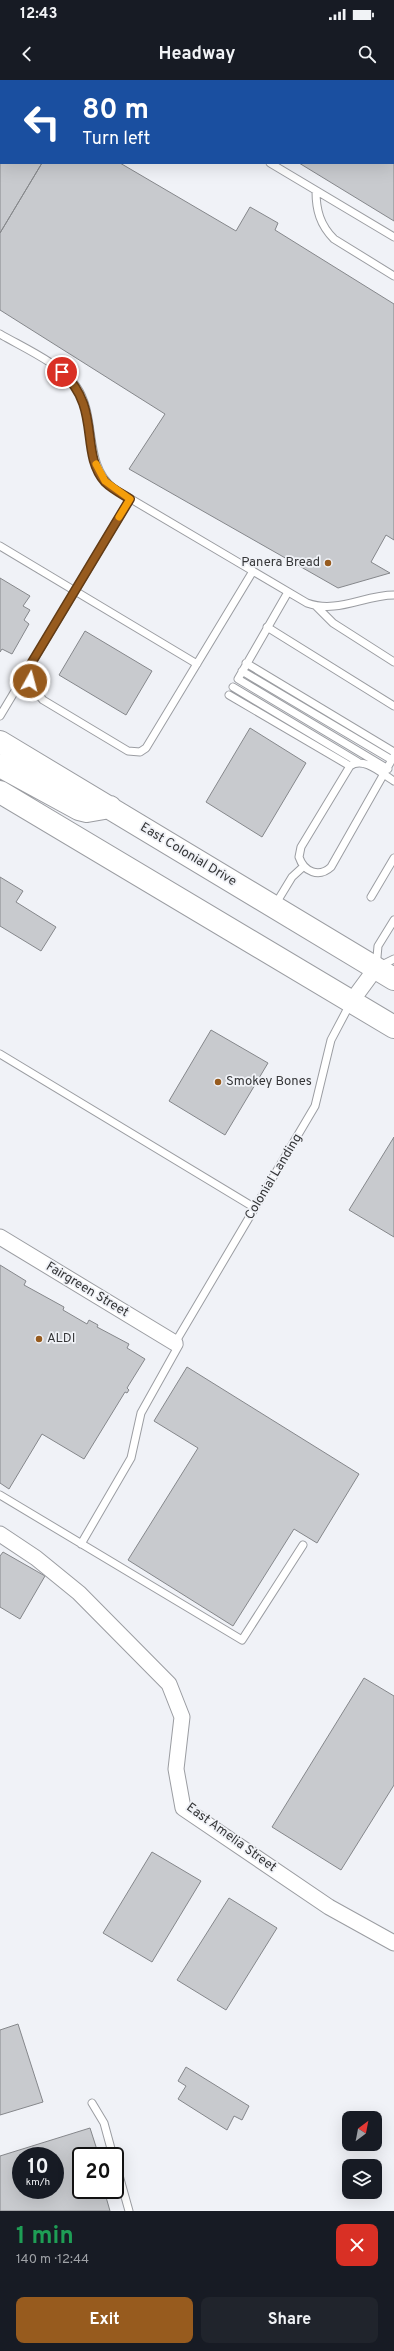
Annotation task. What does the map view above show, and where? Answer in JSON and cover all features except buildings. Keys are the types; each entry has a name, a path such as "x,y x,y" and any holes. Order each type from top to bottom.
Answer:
{"highway":[{"name":"East Colonial Drive","path":"0,742 274,907 388,968"},
{"path":"0,766 79,809 87,811 110,807"},
{"path":"1,793 394,1027"}],"street":[{"path":"351,1002 388,968"},
{"name":"Fairgreen Street","path":"0,1237 177,1344"},
{"name":"East Amelia Street","path":"0,1534 36,1558 79,1593 170,1684 182,1717 176,1769 183,1808 329,1907 394,1943"}],"lane":[{"path":"272,164 394,238"},
{"path":"316,191 318,214 330,236 394,276"},
{"path":"0,334 62,372 75,385 86,407 96,462 101,476 114,489 288,592 316,606 333,623 394,662"},
{"path":"0,716 130,499"},
{"path":"0,546 75,589 198,664"},
{"path":"29,667 32,687 43,700 128,751 136,753 146,748 253,571"},
{"path":"288,592 238,679 386,772 394,781"},
{"path":"316,606 334,607 394,595"},
{"path":"267,627 394,706"},
{"path":"246,663 394,752"},
{"path":"242,671 393,758 331,867 321,874 314,873 304,866 299,857 301,847 350,766 358,762"},
{"path":"233,687 358,762 386,772"},
{"path":"228,695 350,766"},
{"path":"371,897 394,858"},
{"path":"274,907 292,877 304,866"},
{"path":"388,968 378,946 394,920"},
{"name":"Colonial Landing","path":"82,1544 131,1458 141,1413 177,1344 315,1106 331,1040 351,1002"},
{"path":"0,1054 255,1208"},
{"path":"0,1495 242,1640 303,1545"},
{"path":"92,2103 104,2123 111,2147"},
{"path":"124,2193 129,2211"}],"slow traffic":[{"path":"96,464 105,481 114,489 130,499 119,517"}],"place":[{"name":"Panera Bread","path":"328,563"},
{"name":"Smokey Bones","path":"218,1082"},
{"name":"ALDI","path":"39,1339"}],"route":[{"path":"30,681 29,667 130,499 110,486 101,476 91,442 89,420 84,402 75,385 62,372"}]}
